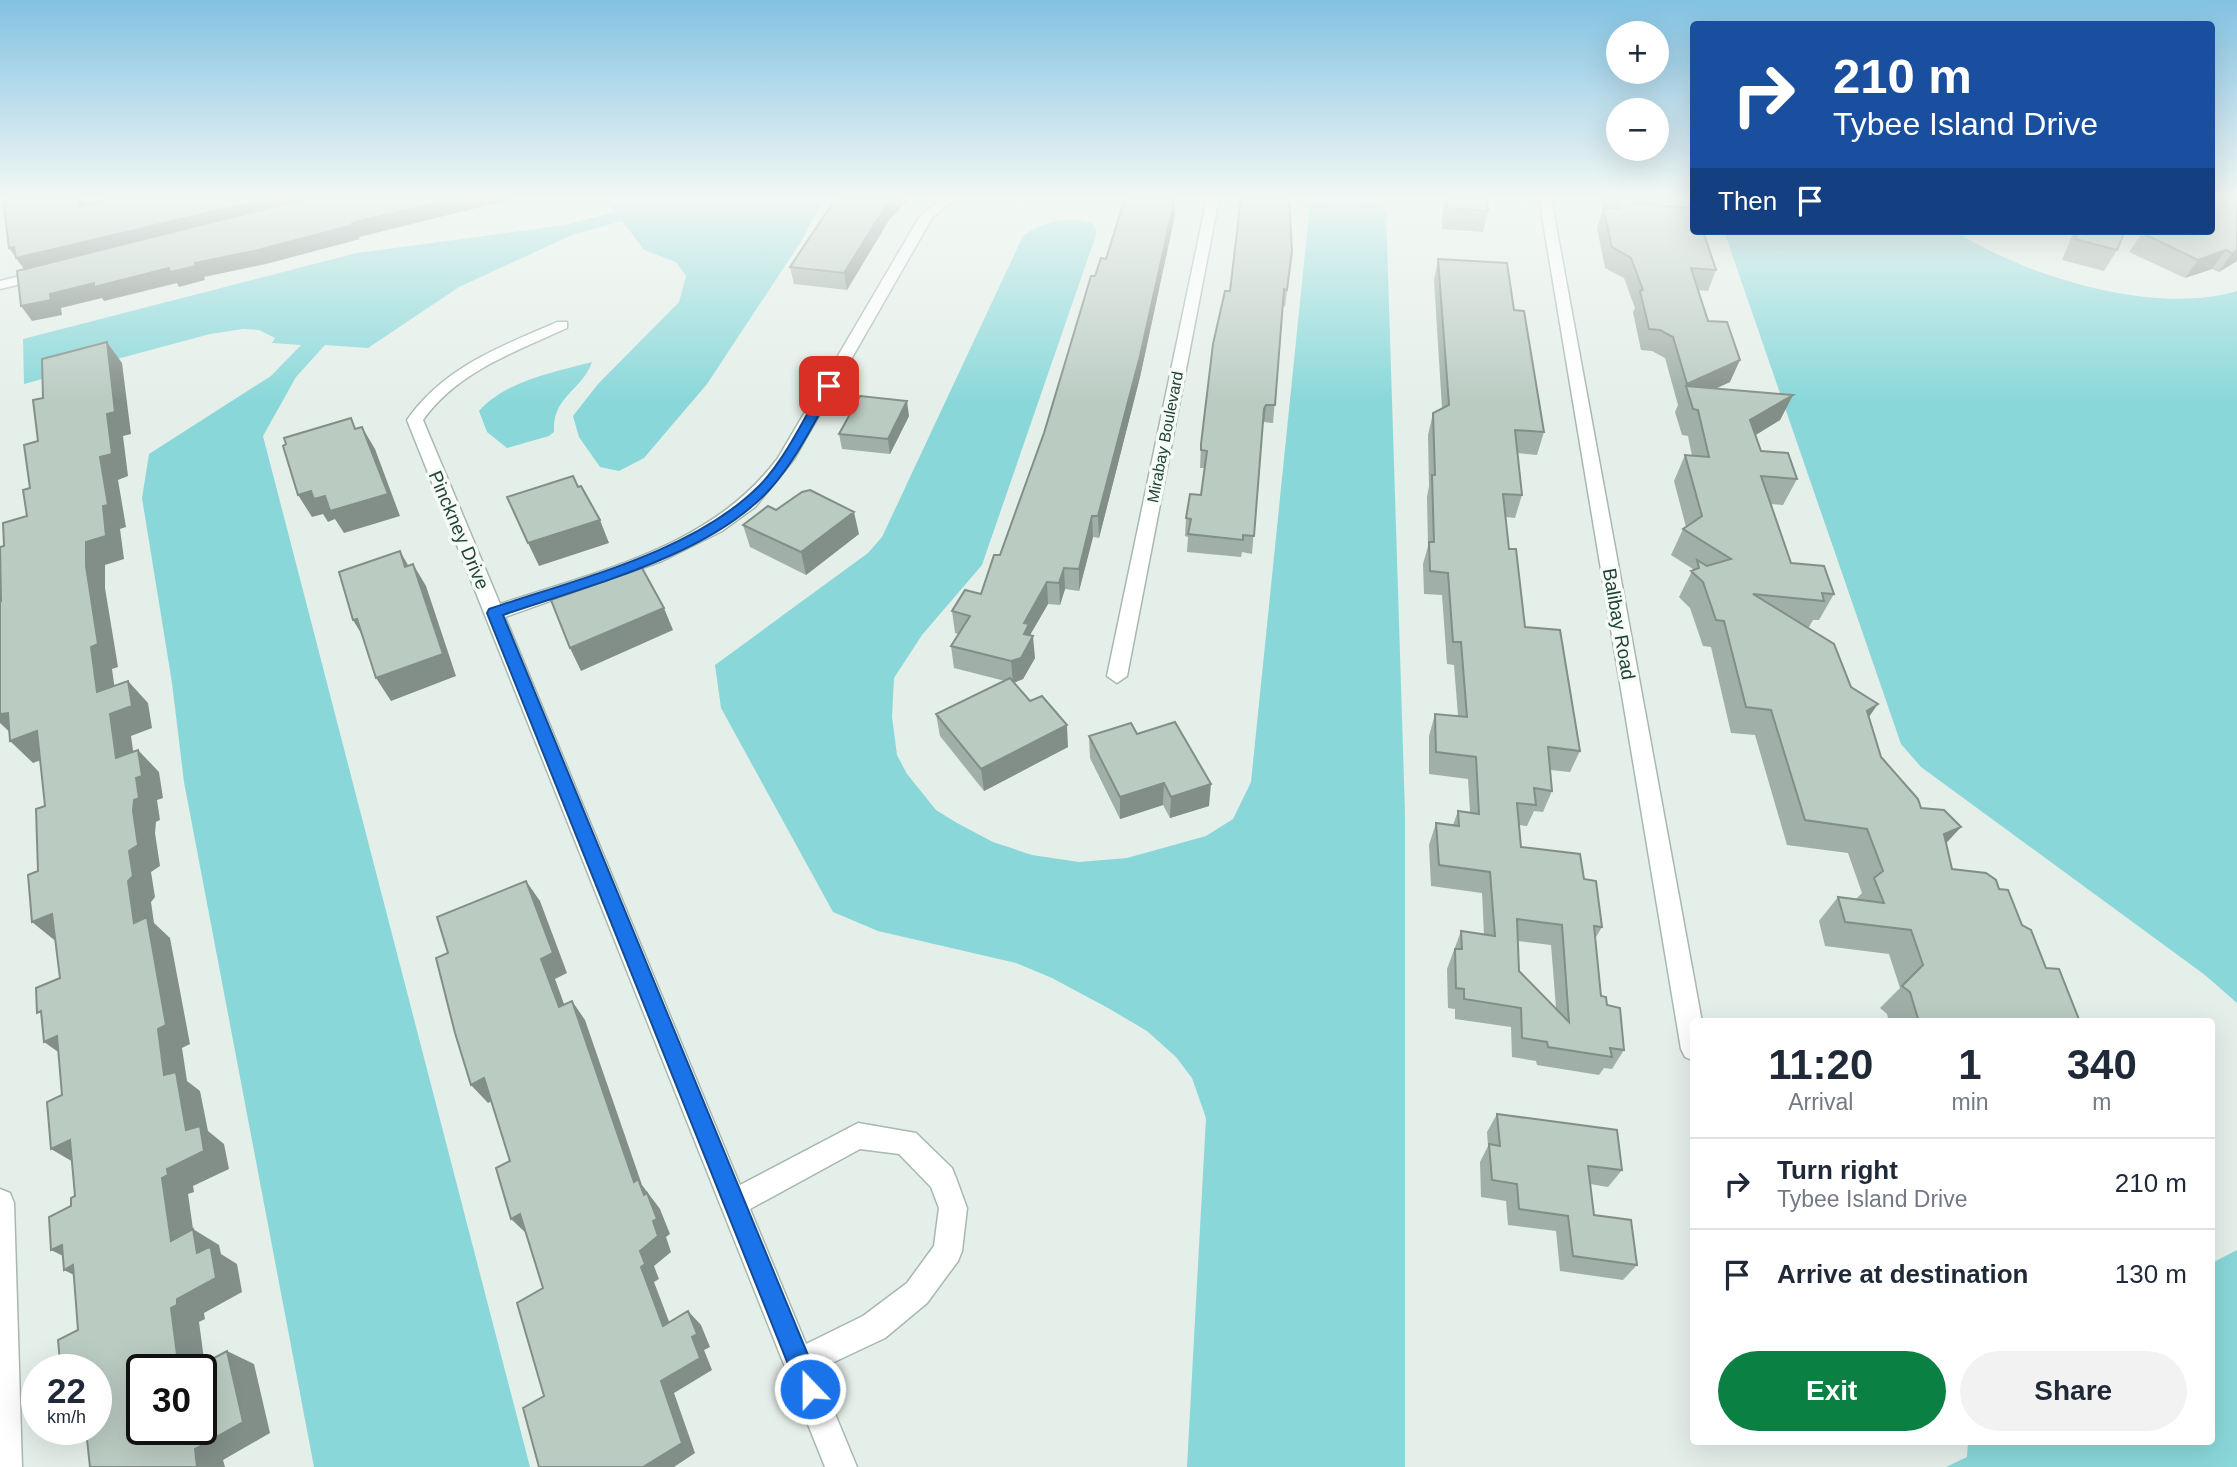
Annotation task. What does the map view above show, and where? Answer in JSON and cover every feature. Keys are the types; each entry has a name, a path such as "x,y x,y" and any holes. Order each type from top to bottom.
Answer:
{"street":[{"path":"495,613 677,548 718,526 744,507 765,488 786,459 898,266"},
{"name":"Mirabay Boulevard","path":"1117,676 1199,266"},
{"name":"Balibay Road","path":"1557,266 1690,1026"},
{"path":"0,285 54,272"},
{"name":"Pinckney Drive","path":"562,325 482,363 444,386 426,401 415,420 841,1467"},
{"path":"734,1203 858,1136 906,1142 942,1178 953,1208 947,1251 917,1293 874,1327 799,1363"},
{"path":"0,1203 6,1467"}],"water":[{"path":"305,266 504,266 459,287 368,348 325,345 296,377 263,436 530,1467 314,1467 184,782 172,683 142,498 149,454 271,376 301,345 272,343 275,338 259,330 243,329 210,334 24,384 23,339"},
{"path":"679,266 785,266 707,384 644,458 619,471 600,467 579,437 573,416 598,384 679,302 686,276"},
{"path":"1009,266 1085,266 982,565 922,635 894,678 892,717 897,755 907,774 936,810 957,823 993,842 1032,855 1079,862 1127,858 1206,836 1233,819 1251,782 1304,266 1388,266 1405,813 1405,1467 1187,1467 1206,1118 1192,1078 1176,1057 1147,1031 1052,978 1016,963 878,931 833,912 721,708 715,665 868,553 882,537"},
{"path":"1736,266 2027,266 2092,287 2130,295 2204,297 2237,291 2237,1003 2205,975 1921,767 1901,744"},
{"path":"592,362 582,380 558,410 554,432 549,436 507,448 487,432 479,411 502,392 531,379"},
{"path":"2237,1250 2237,1467 1946,1467 1967,1457 1968,1445 2215,1445 2215,1261"}],"building":[{"path":"35,266 194,266 170,272 169,268 94,287 94,283 50,294 51,300 21,306 17,271"},
{"path":"790,266 848,266 844,273"},
{"path":"1098,266 1160,266 1140,356 1098,516 1092,516 1079,569 1064,568 1059,583 1047,582 1024,623 1029,624 1024,634 1033,636 1021,658 1011,661 951,646 970,616 952,611 965,590 981,594 994,555 1000,555 1044,433 1091,276 1095,276"},
{"path":"1233,266 1290,266 1287,290 1284,289 1275,405 1266,405 1264,409 1254,536 1243,535 1243,540 1188,534 1191,519 1186,518 1190,494 1201,495 1207,451 1201,450 1201,444 1213,344 1225,291 1230,291"},
{"path":"1439,266 1508,266 1514,310 1524,311 1544,432 1515,430 1522,495 1503,494 1509,549 1516,549 1525,627 1560,630 1580,751 1548,747 1552,791 1534,788 1536,805 1517,803 1521,847 1580,854 1584,879 1596,881 1602,927 1594,926 1601,996 1606,997 1607,1005 1620,1008 1624,1050 1610,1048 1612,1057 1548,1047 1547,1042 1522,1038 1521,1008 1464,999 1464,989 1456,988 1455,949 1462,949 1461,931 1495,936 1490,872 1439,865 1436,823 1459,826 1458,811 1479,814 1476,757 1436,752 1435,714 1467,717 1461,642 1453,642 1448,573 1430,571 1429,542 1434,542 1433,413 1449,405","holes":["1517,919 1562,925 1569,1022 1519,971"]},
{"path":"1634,266 1715,266 1716,270 1691,268 1708,321 1727,322 1740,360 1687,384 1673,337 1660,330 1649,329 1640,291 1643,290"},
{"path":"107,342 115,412 107,414 112,454 100,457 108,505 103,506 106,536 86,542 86,566 98,644 91,647 97,692 128,681 132,706 110,714 116,758 138,750 142,776 136,778 139,798 134,800 133,811 138,845 129,851 133,876 128,881 134,923 147,917 166,1025 158,1029 164,1075 176,1072 186,1130 200,1126 204,1151 167,1169 168,1175 162,1178 171,1241 193,1229 197,1253 209,1247 211,1249 216,1278 177,1299 177,1305 171,1308 177,1354 126,1354 126,1445 202,1445 195,1449 197,1467 90,1467 88,1445 112,1445 112,1354 59,1354 58,1340 78,1330 73,1265 64,1270 62,1245 51,1250 49,1217 71,1206 71,1198 75,1196 70,1140 51,1149 47,1102 62,1095 57,1036 44,1042 41,1011 37,1013 36,988 60,978 52,914 32,922 28,875 38,871 36,809 45,806 37,731 10,741 8,713 0,714 0,547 4,546 3,523 27,516 23,490 30,488 24,445 38,441 33,400 43,398 42,359"},
{"path":"1686,386 1793,395 1750,420 1761,451 1788,453 1797,479 1761,476 1791,563 1824,566 1834,594 1822,593 1824,601 1753,594 1834,644 1851,687 1878,704 1867,711 1881,757 1918,799 1921,808 1944,810 1961,827 1944,834 1952,869 1986,873 1996,880 1999,889 2008,890 2022,925 2031,930 2046,968 2059,969 2078,1018 1918,1018 1910,992 1902,986 1923,965 1911,930 1845,922 1838,897 1884,903 1874,878 1883,871 1867,829 1805,820 1771,710 1746,707 1724,621 1716,620 1703,582 1691,571 1699,568 1697,560 1707,566 1731,559 1683,529 1702,516 1685,455 1709,457 1698,410 1693,409"},
{"path":"860,396 907,401 888,439 839,434"},
{"path":"351,418 355,429 362,427 388,494 330,511 325,496 314,499 311,491 298,495 283,446 286,444 284,438"},
{"path":"573,476 600,520 528,543 507,497"},
{"path":"810,490 854,512 801,552 743,525 768,506 776,510 802,492"},
{"path":"400,551 405,567 413,564 443,654 376,678 357,619 353,620 339,572"},
{"path":"642,568 664,608 570,648 551,600"},
{"path":"1010,678 1030,701 1042,696 1067,725 981,769 936,714"},
{"path":"1175,722 1211,784 1171,797 1164,783 1120,797 1089,736 1131,723 1137,734"},
{"path":"526,881 553,953 541,959 559,1007 572,1001 634,1182 638,1179 644,1195 647,1193 657,1219 653,1221 658,1236 640,1251 645,1264 641,1267 663,1326 688,1311 697,1334 692,1337 700,1358 661,1381 682,1443 643,1467 539,1467 523,1408 544,1396 517,1303 543,1288 520,1214 511,1219 496,1168 510,1161 484,1078 471,1085 436,958 448,953 437,917"},
{"path":"1497,1114 1617,1130 1622,1170 1588,1166 1594,1215 1631,1220 1637,1265 1573,1256 1568,1216 1519,1209 1517,1184 1492,1180 1489,1144 1500,1146"},
{"path":"227,1351 243,1422 217,1437 217,1356"}],"route":[{"path":"810,1389 495,613 677,548 718,526 765,488 786,459 829,386"}]}
